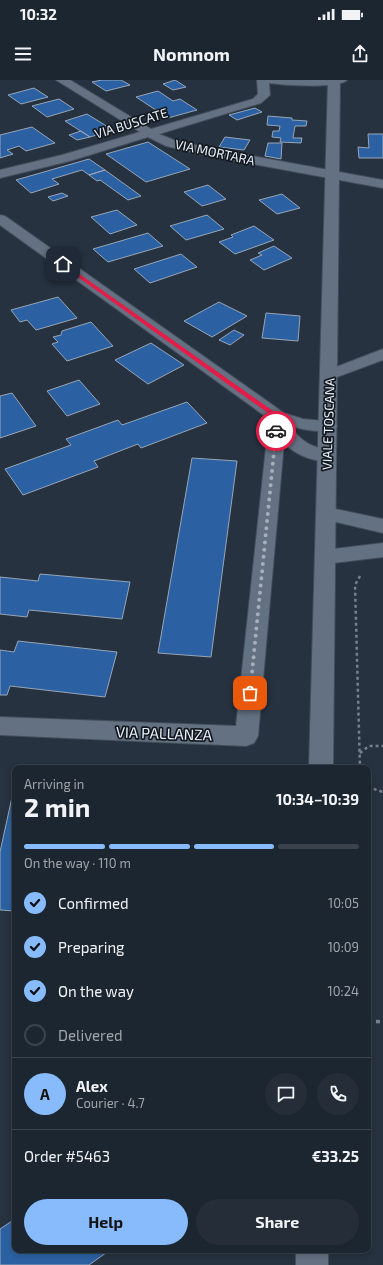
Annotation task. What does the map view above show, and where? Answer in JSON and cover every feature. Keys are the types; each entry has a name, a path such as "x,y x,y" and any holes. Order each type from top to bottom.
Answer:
{"street":[{"name":"VIA MORTARA","path":"62,80 150,133 170,143 377,184 383,190"},
{"path":"263,80 272,92 336,83"},
{"path":"270,80 305,83 336,83"},
{"name":"VIALE TOSCANA","path":"321,765 336,83"},
{"name":"VIA BUSCATE","path":"0,174 62,159 257,101 272,92"},
{"path":"0,219 278,417 302,424 328,426"},
{"path":"329,375 383,354"},
{"path":"278,417 289,439 295,445 310,452 327,456"},
{"name":"VIA PALLANZA","path":"0,726 246,736 278,417"},
{"path":"326,513 383,526"},
{"path":"325,557 362,551 383,550"},
{"path":"312,1253 312,1265"}],"path":[{"path":"355,586 360,765"},
{"path":"360,753 369,746 383,746"},
{"path":"371,788 383,792"},
{"path":"371,1021 383,1022"}],"building":[{"path":"102,80 121,80 130,85 106,91 92,82"},
{"path":"175,80 186,87 173,90 163,84"},
{"path":"34,88 48,97 21,104 8,95"},
{"path":"158,91 173,101 180,99 197,110 168,118 136,97"},
{"path":"59,99 74,109 47,117 32,106"},
{"path":"255,108 262,112 237,120 229,115"},
{"path":"87,114 113,130 90,137 65,121"},
{"path":"268,116 307,121 306,126 295,126 293,138 302,138 301,143 280,142 281,138 272,137 273,131 279,131 280,126 267,125"},
{"path":"32,127 55,143 26,151 19,146 7,150 13,154 0,158 0,135"},
{"path":"81,131 90,137 77,140 69,135"},
{"path":"368,134 383,134 383,158 359,158 358,147 369,148"},
{"path":"225,137 250,140 244,150 219,147"},
{"path":"148,142 190,169 146,182 106,154"},
{"path":"268,143 282,143 281,159 265,156"},
{"path":"89,159 105,170 89,175 82,170 52,179 59,184 31,193 16,180"},
{"path":"105,170 141,196 128,200 100,180 97,181 89,175"},
{"path":"208,185 226,199 202,206 184,192"},
{"path":"62,193 68,196 53,201 48,197"},
{"path":"282,194 300,208 277,214 259,200"},
{"path":"117,210 137,225 110,234 91,217"},
{"path":"207,215 224,229 186,240 170,226"},
{"path":"254,226 274,240 235,254 219,242 233,237 231,235"},
{"path":"148,233 163,246 108,262 93,249"},
{"path":"274,246 292,258 264,270 250,260 262,255 258,253"},
{"path":"181,254 197,267 150,283 134,269"},
{"path":"58,297 77,318 36,330 27,320 20,322 11,310"},
{"path":"219,302 247,316 212,337 184,321"},
{"path":"266,313 300,316 298,341 262,338"},
{"path":"91,322 113,346 67,361 52,344 58,342 53,337 61,335 62,331"},
{"path":"234,330 244,335 230,345 219,340"},
{"path":"151,343 184,365 148,384 115,360"},
{"path":"79,380 100,404 67,416 47,391"},
{"path":"12,393 36,426 0,438 0,396"},
{"path":"187,402 207,423 141,448 138,444 94,461 98,467 23,495 5,469 71,445 66,439 118,420 122,425"},
{"path":"192,458 237,461 211,657 158,653"},
{"path":"40,574 130,582 122,619 29,610 27,617 0,614 0,577 38,581"},
{"path":"18,641 117,652 105,697 10,686 7,695 0,695 0,650 14,652"},
{"path":"12,797 12,911 0,910 0,852"},
{"path":"12,1221 12,1253 106,1253 89,1265 0,1265 0,1229"}],"way so far":[{"path":"250,693 276,431"}],"route":[{"path":"63,264 278,417 276,431"}]}
